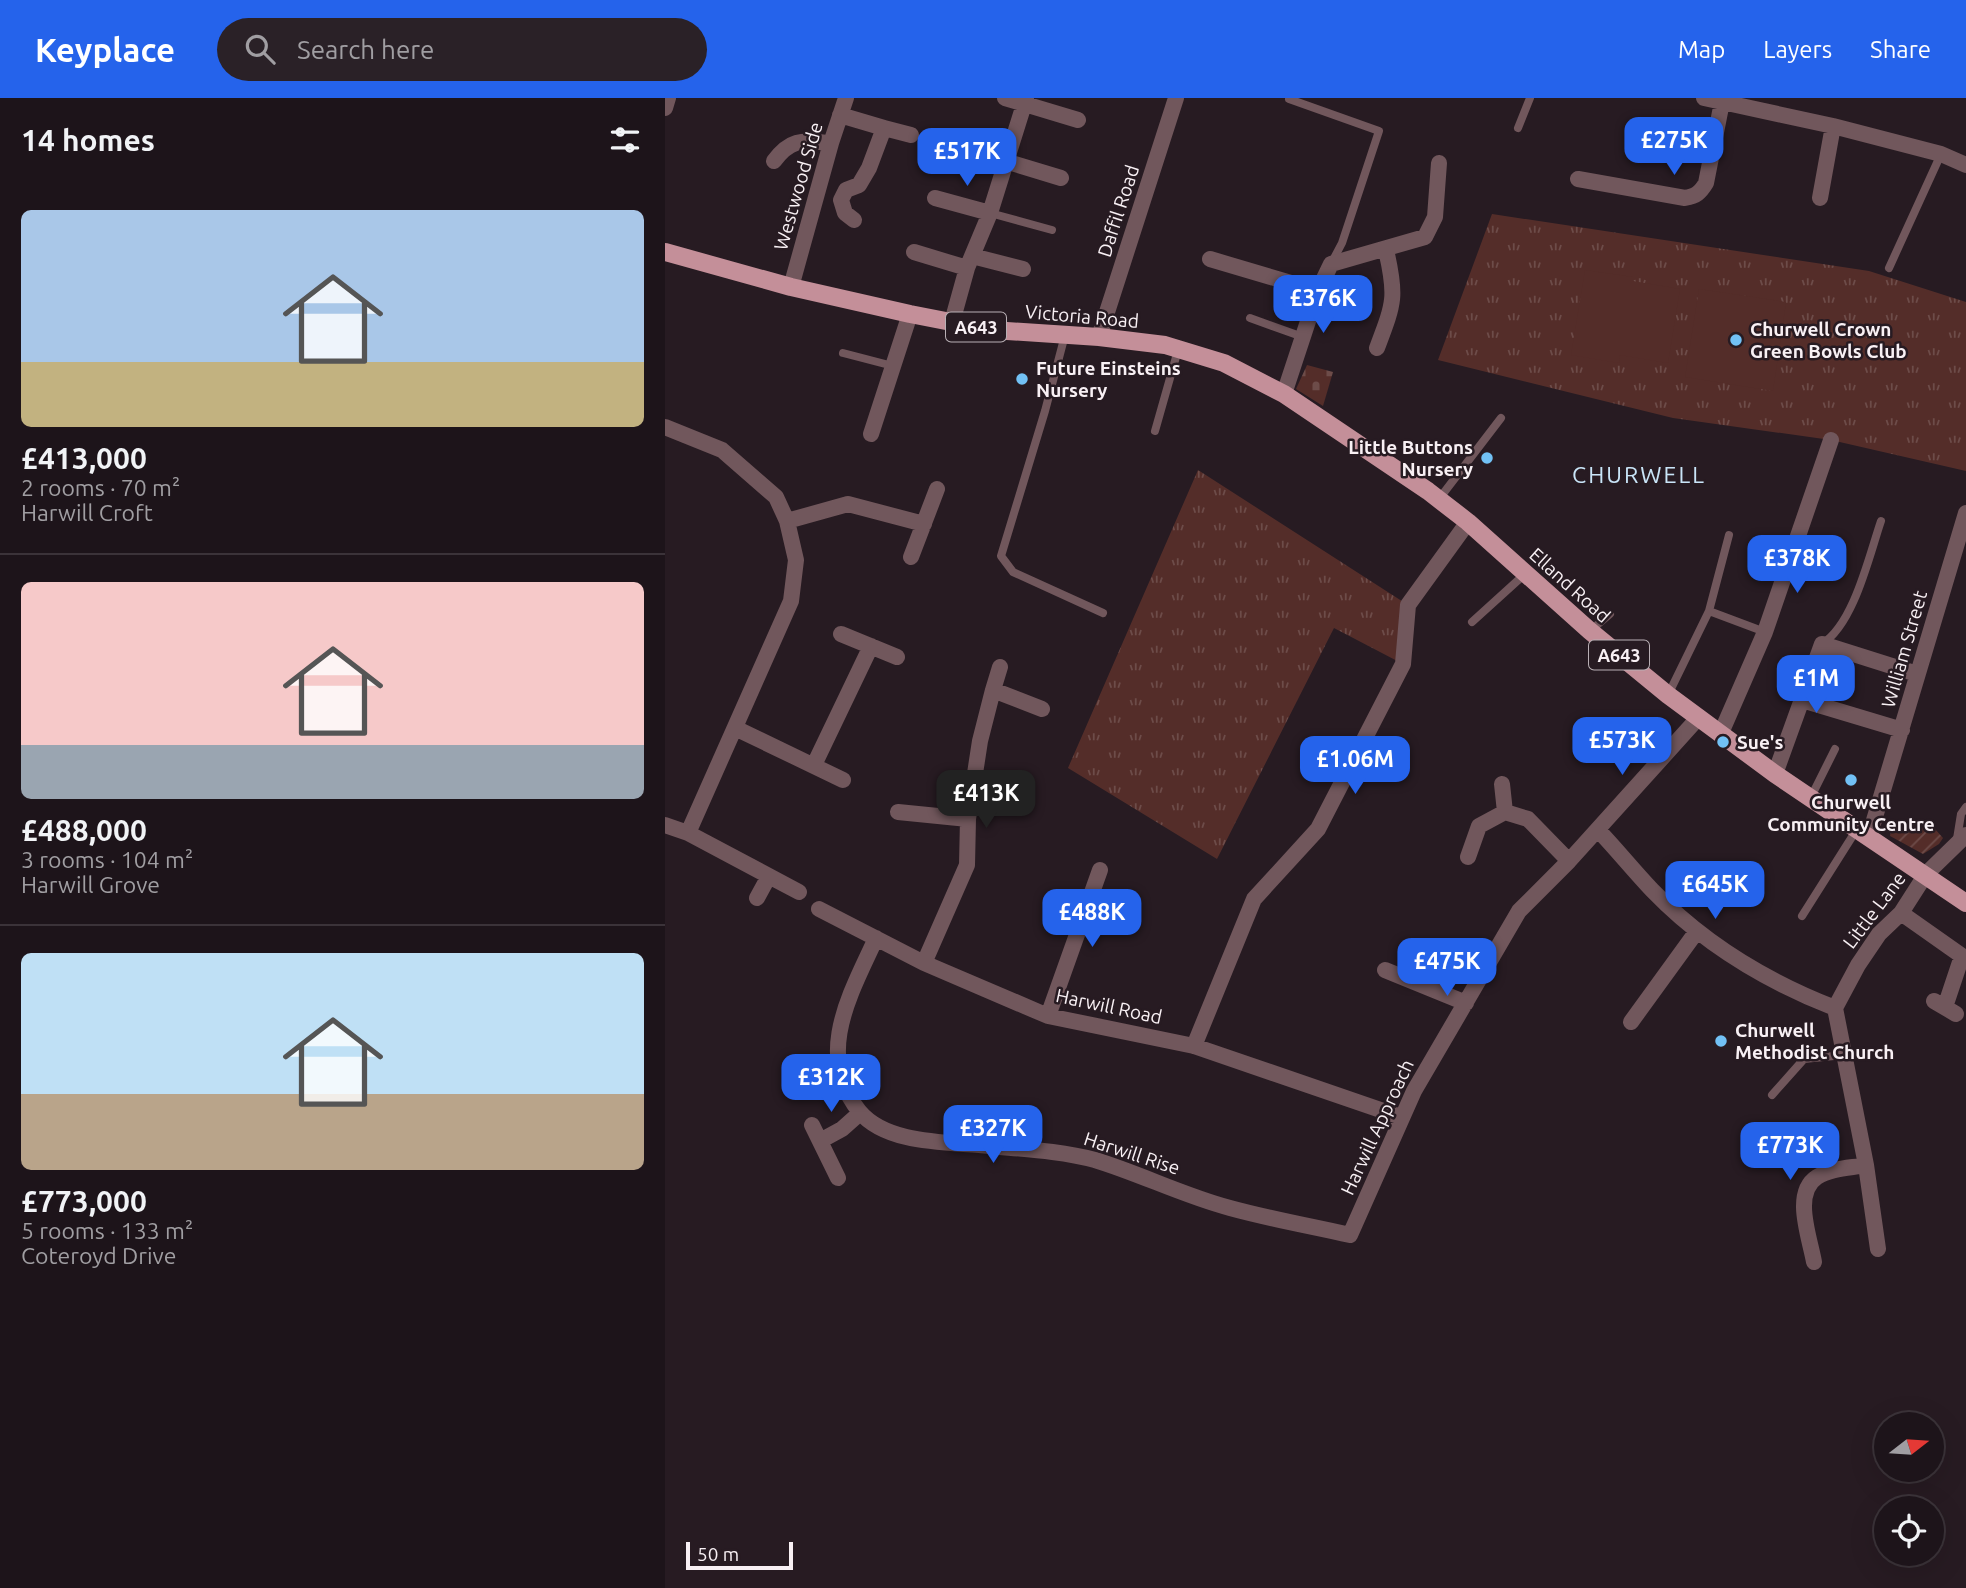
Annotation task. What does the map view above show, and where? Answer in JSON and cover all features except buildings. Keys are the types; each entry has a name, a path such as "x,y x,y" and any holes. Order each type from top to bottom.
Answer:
{"main road":[{"name":"Victoria Road","path":"665,253 791,287 992,330 1099,337 1165,345 1224,363 1284,394"},
{"name":"Elland Road","path":"1284,394 1439,499 1668,695 1810,799 1966,902"}],"street":[{"path":"665,108 668,98"},
{"name":"Westwood Side","path":"791,287 846,98"},
{"path":"1005,98 1025,101 1078,120"},
{"name":"Daffil Road","path":"1099,337 1176,98"},
{"path":"1704,98 1833,126 1941,154 1966,165"},
{"path":"952,322 969,262 990,213 1025,101"},
{"path":"1578,179 1685,198 1701,192 1706,183 1722,102"},
{"path":"840,115 911,135"},
{"path":"1819,198 1833,126"},
{"path":"854,220 845,213 841,200 846,190 859,185 869,168 884,128"},
{"path":"775,161 784,148 799,140 831,144"},
{"path":"965,149 1061,178"},
{"path":"1284,394 1318,291 1331,264 1425,237 1431,228 1438,202 1439,163"},
{"path":"935,198 990,213"},
{"path":"1377,348 1393,307 1394,293 1386,250"},
{"path":"914,252 1023,270"},
{"path":"1210,259 1318,291"},
{"path":"871,434 910,314"},
{"path":"665,427 722,450 776,497 786,520 796,560 791,601 688,833"},
{"path":"1721,733 1765,632 1831,440"},
{"path":"911,557 937,489"},
{"path":"786,520 848,504 924,524"},
{"name":"William Street","path":"1863,833 1902,730 1966,513"},
{"path":"1194,1046 1254,899 1318,829 1403,664 1408,605 1468,522"},
{"path":"841,634 897,657"},
{"path":"1775,774 1822,644 1917,674"},
{"path":"814,765 871,646"},
{"path":"924,963 967,865 968,820 980,741 1000,667"},
{"path":"993,690 1042,709"},
{"path":"1802,700 1902,730"},
{"name":"Harwill Approach","path":"1350,1235 1414,1091 1519,911 1599,831 1699,717"},
{"path":"735,729 843,780"},
{"path":"1502,785 1505,812"},
{"path":"898,812 968,820"},
{"path":"1468,857 1479,826 1505,812 1528,819 1569,861"},
{"path":"665,825 688,833 799,892"},
{"path":"1599,831 1653,892 1697,931 1735,958 1793,992 1835,1008 1866,1165 1878,1249"},
{"name":"Little Lane","path":"1835,1008 1858,965 1879,934 1901,913 1926,874 1961,839"},
{"path":"1048,1016 1100,870"},
{"path":"757,898 769,876"},
{"name":"Harwill Road","path":"818,909 924,963 1048,1016 1194,1046 1401,1117"},
{"path":"1901,913 1962,956 1945,1008"},
{"path":"1631,1022 1697,931"},
{"path":"820,1142 842,1129 860,1113 846,1088 839,1065 838,1033 846,1006 876,938"},
{"path":"1385,970 1466,1003"},
{"name":"Harwill Rise","path":"860,1113 880,1127 909,1139 1026,1150 1094,1160 1228,1208 1350,1235"},
{"path":"811,1125 838,1178"},
{"path":"1814,1262 1804,1198 1807,1188 1816,1178 1828,1172 1866,1165"}],"lane":[{"path":"1518,128 1530,98"},
{"path":"1289,99 1379,131 1342,243 1331,264"},
{"path":"1889,268 1941,154"},
{"path":"990,213 1052,230"},
{"path":"1250,318 1303,337"},
{"path":"1065,335 1001,556 1013,572 1103,612"},
{"path":"1155,431 1178,350"},
{"path":"843,353 893,366"},
{"path":"1439,499 1501,418"},
{"path":"1822,644 1833,637 1849,614 1881,521"},
{"path":"1668,695 1709,611 1728,535"},
{"path":"1472,622 1525,573"},
{"path":"1709,611 1765,632"},
{"path":"1590,631 1610,614"},
{"path":"1810,799 1835,749"},
{"path":"1961,839 1961,814 1966,807"},
{"path":"1802,916 1863,833"},
{"path":"1772,1095 1804,1059 1844,1055"}],"green space":[{"path":"1492,214 1869,271 1966,302 1966,471 1831,440 1673,418 1438,360"},
{"path":"1585,270 1633,277 1633,281 1680,289 1668,363 1620,355 1619,363 1571,355"},
{"name":"Churwell Crown Green Bowls Club","path":"1699,289 1786,302 1773,391 1685,377"},
{"path":"1307,365 1333,372 1323,406 1296,389"},
{"path":"1198,470 1408,605 1403,664 1334,628 1217,859 1068,768"},
{"path":"1902,825 1935,829 1943,838 1939,844 1923,854 1890,836 1891,830"}],"place":[{"name":"Churwell Crown Green Bowls Club","path":"1736,340"},
{"name":"Future Einsteins Nursery","path":"1022,379"},
{"name":"Little Buttons Nursery","path":"1487,458"},
{"name":"Sue's","path":"1723,742"},
{"name":"Churwell Community Centre","path":"1851,780"},
{"name":"Churwell Methodist Church","path":"1721,1041"}],"district":[{"name":"CHURWELL","path":"1639,474"}]}
